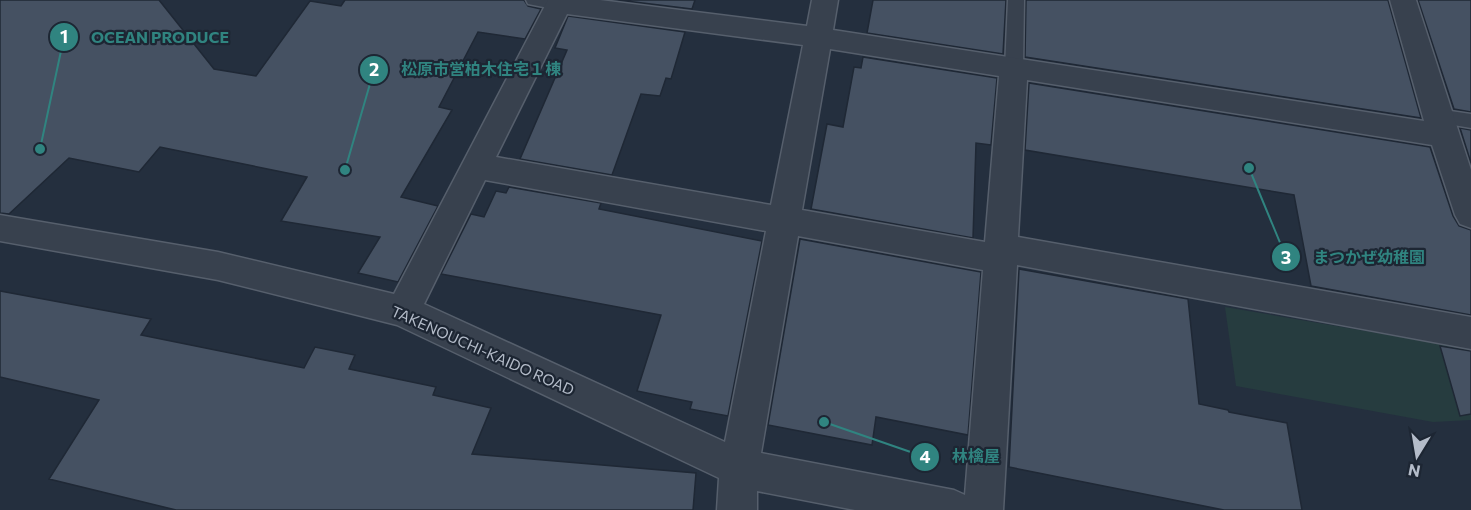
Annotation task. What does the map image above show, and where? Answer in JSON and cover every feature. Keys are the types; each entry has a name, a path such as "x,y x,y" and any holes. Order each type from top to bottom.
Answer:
{"street":[{"path":"737,510 739,468 825,0"},
{"path":"1403,0 1440,125 1471,215"},
{"path":"403,311 476,166 551,1 817,37 1014,68 1440,125"},
{"path":"983,510 1014,68"},
{"path":"476,166 1471,333"},
{"name":"TAKENOUCHI-KAIDO ROAD","path":"3,233 218,266 403,311 739,468 954,510"}],"lane":[{"path":"1014,68 1017,0"},
{"path":"1440,125 1471,121"}],"green space":[{"path":"1225,307 1471,349 1471,420 1433,422 1236,386"}],"building":[{"path":"0,0 159,0 214,69 256,76 310,1 341,6 345,0 524,0 528,6 541,9 525,39 478,32 439,107 452,110 401,197 438,206 398,282 358,273 380,237 281,221 307,177 160,147 139,172 69,158 9,214 0,213"},
{"path":"618,0 695,0 692,9"},
{"path":"873,0 1006,0 1003,54 867,33"},
{"path":"1026,0 1388,0 1421,118 1025,57"},
{"path":"1418,0 1471,0 1471,112 1454,109"},
{"path":"568,16 685,32 671,79 666,78 660,96 641,94 612,175 520,159 567,50 555,48"},
{"path":"863,57 997,78 991,145 976,143 973,238 811,209 827,124 843,127 854,67 861,68"},
{"path":"1029,83 1430,147 1453,216 1459,226 1471,230 1471,315 1311,286 1294,195 1025,150"},
{"path":"1460,128 1471,130 1471,163"},
{"path":"509,187 601,203 599,209 762,241 728,416 690,409 692,402 637,391 661,315 441,274 471,214 484,217 496,191 506,193"},
{"path":"800,239 981,272 968,435 876,417 872,445 768,425"},
{"path":"1019,269 1188,299 1199,404 1287,423 1302,510 1224,510 1009,467"},
{"path":"0,291 151,319 141,335 304,368 315,347 355,355 349,369 436,387 433,395 491,408 472,454 696,473 693,510 176,510 49,479 99,400 0,377"},
{"path":"1440,346 1471,351 1471,414 1460,416"}],"place":[{"name":"OCEAN PRODUCE","path":"40,149"},
{"name":"まつかぜ幼稚園","path":"1249,168"},
{"name":"松原市営柏木住宅１棟","path":"345,170"},
{"name":"林檎屋","path":"824,422"}]}
